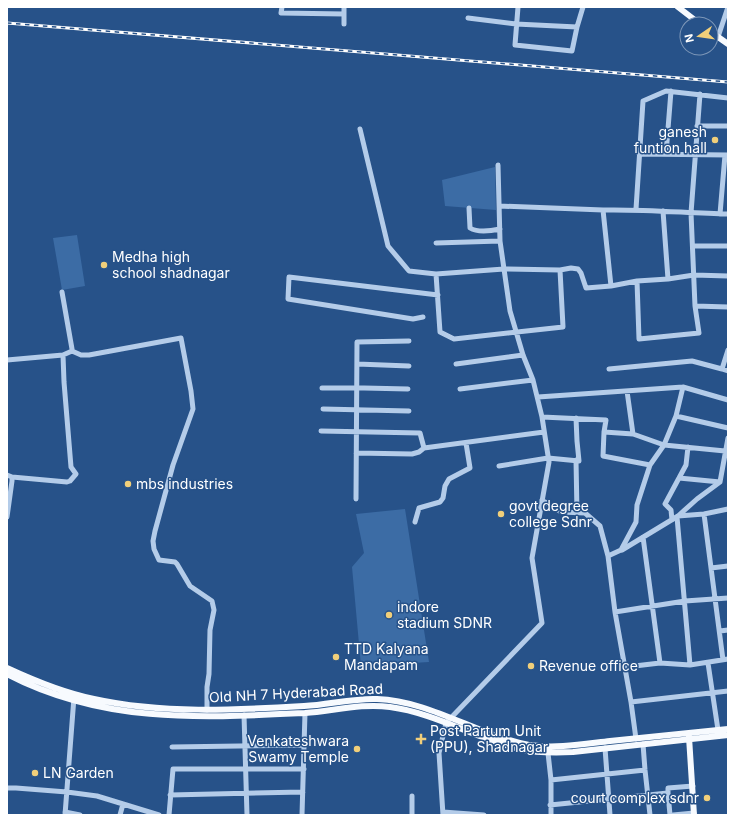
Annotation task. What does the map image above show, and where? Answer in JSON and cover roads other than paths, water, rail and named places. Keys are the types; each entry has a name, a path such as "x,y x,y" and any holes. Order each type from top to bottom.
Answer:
{"main road":[{"path":"678,7 690,16"},
{"path":"719,38 728,44"},
{"name":"Old NH 7 Hyderabad Road","path":"7,668 74,698 93,699 138,707 207,710 307,706 376,699 388,700 418,706 512,740 544,746 570,746 636,738 728,735"},
{"name":"Old NH 7 Hyderabad Road","path":"7,674 46,692 112,709 158,715 207,716 305,713 372,706 388,707 417,713 519,748 548,753 573,752 643,744 728,729"},
{"path":"689,736 694,814"}],"street":[{"path":"282,7 281,13 344,14"},
{"path":"344,7 344,24"},
{"path":"518,7 515,45 572,51 583,7"},
{"path":"719,34 728,7"},
{"path":"468,18 516,24 577,28"},
{"path":"636,210 643,101 666,91 728,98"},
{"path":"666,154 671,91"},
{"path":"637,281 639,339 699,333 695,306 691,214 700,94"},
{"path":"697,126 728,126"},
{"path":"360,128 388,246 409,271 436,274 504,269 560,270 571,268 578,269 581,273 586,288 694,275 728,276"},
{"path":"639,154 726,155 720,214"},
{"path":"484,815 443,813 439,753 446,723 450,717 542,623 532,558 548,458 538,397 510,311 500,241 498,165"},
{"path":"499,206 663,211 691,214 728,214"},
{"path":"469,208 470,228 472,230 500,229"},
{"path":"603,210 611,286"},
{"path":"663,211 668,279"},
{"path":"436,243 500,241"},
{"path":"693,246 728,246"},
{"path":"436,274 440,332 454,339 563,327 560,270"},
{"path":"423,316 413,319 288,299 289,277 438,296"},
{"path":"62,292 72,351"},
{"path":"695,306 728,307"},
{"path":"7,360 63,355 72,351 81,355 89,355 181,338 193,409 173,465 153,541 155,554 159,560 175,562 190,586 212,601 214,610 210,630 207,710"},
{"path":"356,499 357,342 409,342"},
{"path":"722,369 728,350"},
{"path":"7,517 12,486 9,476 67,482 70,481 76,474 71,467 63,355"},
{"path":"456,364 524,355"},
{"path":"609,369 692,361 728,371"},
{"path":"357,364 409,366"},
{"path":"460,390 533,380"},
{"path":"322,388 408,389"},
{"path":"538,397 684,388 728,400"},
{"path":"621,550 636,522 637,505 650,465 664,445 676,416 684,388"},
{"path":"627,391 633,434"},
{"path":"323,409 409,411"},
{"path":"676,416 728,428"},
{"path":"542,417 606,420 603,456 650,465"},
{"path":"499,466 548,458 579,461 576,418"},
{"path":"321,431 420,433 424,448"},
{"path":"356,453 412,454 419,452 424,448 544,432"},
{"path":"604,432 633,434 664,445 725,451"},
{"path":"608,556 621,550 676,517 720,482 728,438"},
{"path":"415,522 419,508 440,502 443,498 445,486 449,479 470,468 466,443"},
{"path":"688,447 686,465 665,504 676,517 690,665"},
{"path":"576,460 577,513"},
{"path":"679,478 720,482"},
{"path":"542,500 561,512 585,514 600,526 608,556 615,612 626,667 636,738"},
{"path":"676,517 704,514 728,509"},
{"path":"626,667 660,663 690,665 726,660 720,631 704,514"},
{"path":"643,537 660,663"},
{"path":"711,568 728,566"},
{"path":"615,612 684,601 728,598"},
{"path":"720,631 728,630"},
{"path":"708,663 718,730"},
{"path":"631,702 728,691"},
{"path":"74,698 65,813 80,815"},
{"path":"302,815 305,713"},
{"path":"244,715 247,815"},
{"path":"643,744 650,815"},
{"path":"172,747 305,745"},
{"path":"605,748 610,815"},
{"path":"548,753 551,780 551,815"},
{"path":"169,815 173,769 245,770 304,768"},
{"path":"551,780 645,770"},
{"path":"693,786 668,788 668,793 671,815 694,814"},
{"path":"7,788 67,792 97,796 159,815"},
{"path":"170,794 303,792"},
{"path":"550,805 668,793"},
{"path":"412,796 412,815"},
{"path":"120,815 123,804"}],"railway":[{"path":"7,23 728,82"}],"place":[{"name":"ganesh funtion hall","path":"715,140"},
{"name":"Medha high school shadnagar","path":"104,265"},
{"name":"mbs industries","path":"128,484"},
{"name":"govt degree college Sdnr","path":"501,514"},
{"name":"indore stadium SDNR","path":"389,615"},
{"name":"TTD Kalyana Mandapam","path":"336,657"},
{"name":"Revenue office","path":"531,666"},
{"name":"Post Partum Unit (PPU), Shadnagar","path":"421,739"},
{"name":"Venkateshwara Swamy Temple","path":"357,749"},
{"name":"LN Garden","path":"35,773"},
{"name":"court complex sdnr","path":"707,798"}]}
